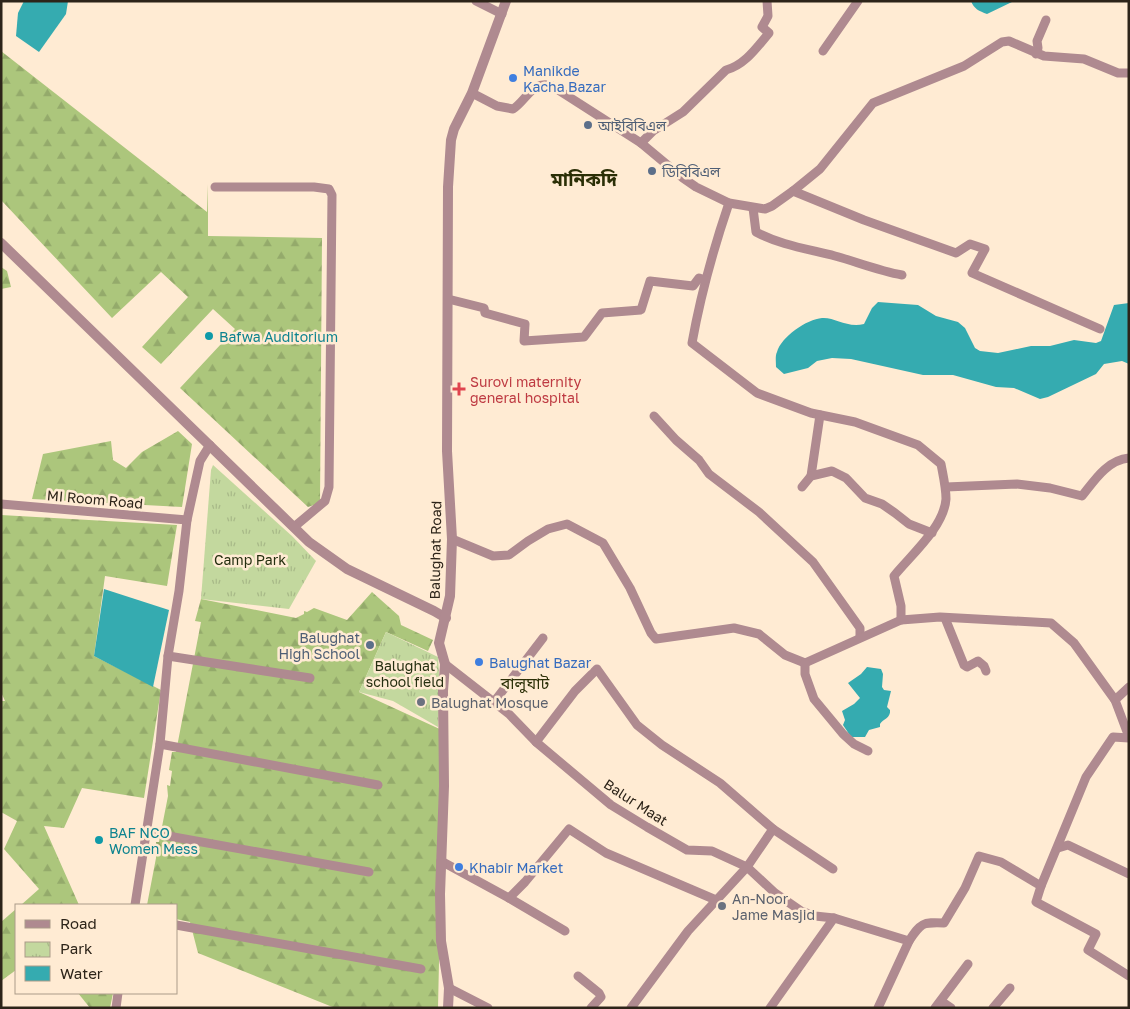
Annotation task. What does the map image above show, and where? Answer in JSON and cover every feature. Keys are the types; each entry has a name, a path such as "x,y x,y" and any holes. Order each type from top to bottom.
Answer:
{"street":[{"path":"476,1 502,14"},
{"name":"Balughat Road","path":"448,1008 449,988 441,941 441,861 444,786 443,691 445,664 439,643 450,596 452,539 448,451 448,187 451,140 457,121 472,93 506,1"},
{"path":"641,143 653,132 683,112 726,70 734,68 745,60 769,33 762,27 768,16 767,1"},
{"path":"823,51 858,1"},
{"path":"1036,54 1038,48 1037,41 1046,20"},
{"path":"472,93 497,106 513,109 529,92 542,84 548,84 641,143 696,187 730,203 765,209 793,191 820,169 874,103 964,66 1002,42 1009,42 1044,56 1084,59 1118,72 1129,74"},
{"path":"215,187 314,186 329,189 332,194 329,487 325,501 294,527"},
{"path":"793,191 864,220 956,253 970,244 985,249 972,273 1100,329"},
{"path":"730,203 710,261 692,342 756,393 820,415 855,422 918,445 941,464 946,487 946,501 935,528 894,576 901,606 901,620"},
{"path":"753,208 756,232 770,239 881,271 902,275"},
{"path":"1,243 309,542 347,569 446,618"},
{"path":"448,299 484,308 485,313 525,324 524,342 584,337 602,313 641,310 650,281 693,286 698,278 705,280"},
{"path":"802,487 811,476 820,415"},
{"path":"654,416 676,440 699,460 709,474 759,512 813,562 860,628 860,637"},
{"path":"135,904 160,744 168,656 187,520 200,461 210,445"},
{"path":"946,487 1017,484 1050,488 1082,496 1111,464 1129,458"},
{"path":"811,476 832,471 846,478 865,498 895,512 909,524 932,533"},
{"name":"MI Room Road","path":"1,504 187,520"},
{"path":"452,539 493,556 509,556 528,541 548,529 567,524 603,543 630,588 651,633 656,639 734,628 759,634 785,655 805,663 901,620 946,618 1051,623 1074,643 1115,700 1129,738 1113,737 1086,777 1036,902 1096,934 1088,950 1129,976"},
{"path":"946,618 964,665 967,667 978,661 984,666 986,671"},
{"path":"494,702 542,638"},
{"path":"168,656 310,678"},
{"path":"805,663 805,674 814,699 843,734 854,744 868,751"},
{"name":"Balur Maat","path":"445,664 509,714 536,742 611,805 646,827 687,850 712,851 747,867 776,893 801,910 815,916 834,918 909,942"},
{"path":"536,742 575,691 598,670 637,725 662,745 720,783 773,829 833,869"},
{"path":"1115,700 1129,687"},
{"path":"160,744 378,785"},
{"path":"509,898 525,882 568,829 606,852 716,900"},
{"path":"631,1008 688,931 747,867 773,829"},
{"path":"146,832 369,872"},
{"path":"1058,848 1068,845 1129,874"},
{"path":"878,1008 909,942 918,928 927,922 944,923 965,888 979,856 1001,862 1041,886"},
{"path":"441,861 509,898 565,932"},
{"path":"770,1008 834,918"},
{"path":"178,925 421,969"},
{"path":"951,1008 938,1004 968,964"},
{"path":"578,976 599,993 601,997 591,1008"},
{"path":"449,988 488,1008"},
{"path":"993,1008 1010,988"},
{"path":"116,1008 118,994"}],"green space":[{"path":"1,51 207,212 208,184 208,236 322,238 320,503 308,507 180,388 235,329 213,309 161,364 142,347 188,297 161,272 112,318 1,200"},
{"path":"1,267 7,271 11,287 1,289"},
{"path":"178,431 192,444 182,507 32,499 43,454 111,441 113,460 126,468 142,452"},
{"name":"Camp Park","path":"213,465 292,536 316,561 289,609 201,599 211,470"},
{"path":"1,515 177,525 167,586 105,576 94,656 161,690 144,798 82,788 64,828 44,826 79,904 22,904 39,889 4,849 17,821 1,812 1,701 5,701 1,692"},
{"path":"372,592 399,616 401,625 433,640 428,651 386,632 359,692 444,731 438,1008 335,1008 198,953 190,922 178,919 178,904 147,904 156,858 156,842 159,842 168,796 167,785 170,786 172,771 169,770 172,752 176,752 201,622 195,621 201,599 296,618 304,614 304,611 307,612 314,608 347,620"},
{"name":"Balughat school field","path":"386,632 438,657 440,692 438,727 393,701 359,692"},
{"path":"15,910 15,971 1,981 1,922"},
{"path":"79,994 113,994 110,1008 90,1008"}],"water":[{"path":"24,1 68,1 66,14 39,52 16,36 18,13"},
{"path":"971,1 1014,1 987,14 977,9"},
{"path":"878,302 918,305 936,316 958,322 965,328 975,348 980,351 998,353 1031,346 1050,346 1074,340 1096,343 1101,341 1114,305 1129,303 1129,364 1122,361 1104,364 1096,374 1040,399 1014,388 996,387 953,375 923,375 851,359 832,358 817,361 808,368 784,374 776,367 776,355 779,346 802,325 822,318 852,325 864,324 872,308"},
{"path":"104,589 169,610 153,687 94,656"},
{"path":"867,667 881,669 883,674 882,687 884,690 891,691 887,707 890,713 880,724 880,727 869,730 865,737 851,737 843,725 845,720 842,711 860,698 848,683"}],"place":[{"name":"Manikde Kacha Bazar","path":"513,78"},
{"name":"আইবিবিএল","path":"588,125"},
{"name":"ডিবিবিএল","path":"652,171"},
{"name":"Bafwa Auditorium","path":"209,336"},
{"name":"Surovi maternity general hospital","path":"459,389"},
{"name":"Balughat High School","path":"370,645"},
{"name":"Balughat Bazar","path":"479,662"},
{"name":"Balughat Mosque","path":"421,702"},
{"name":"BAF NCO Women Mess","path":"99,840"},
{"name":"Khabir Market","path":"459,867"},
{"name":"An-Noor Jame Masjid","path":"722,906"}],"district":[{"name":"মানিকদি","path":"584,178"},
{"name":"বালুঘাট","path":"525,683"}]}
